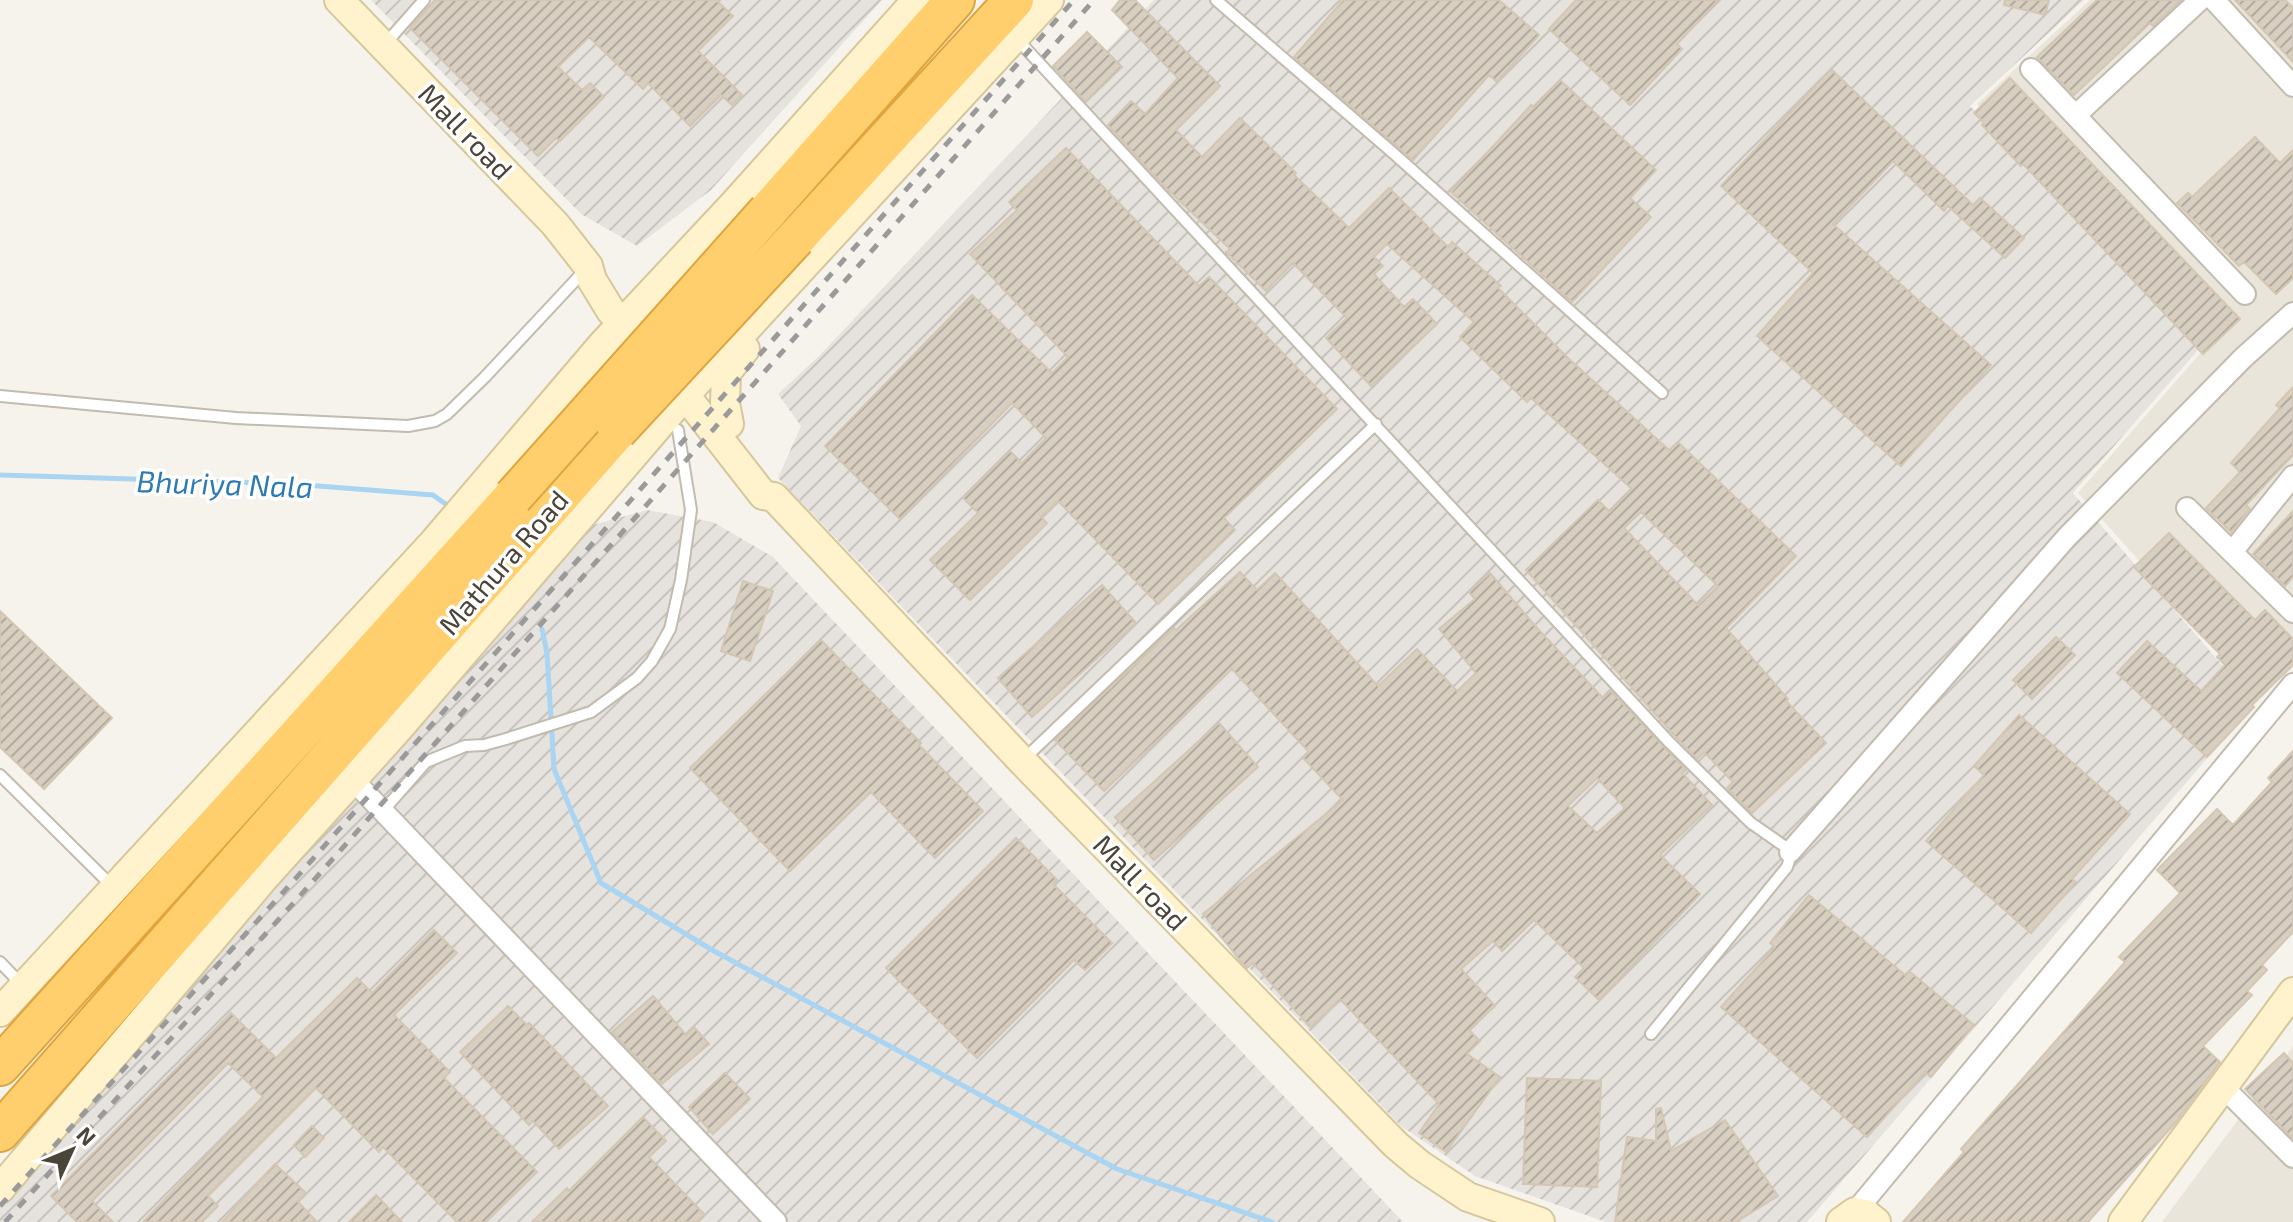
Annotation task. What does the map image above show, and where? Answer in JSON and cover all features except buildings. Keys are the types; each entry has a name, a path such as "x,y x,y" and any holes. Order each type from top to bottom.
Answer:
{"highway":[{"name":"Mathura Road","path":"0,1066 955,0"},
{"name":"Mathura Road","path":"0,1132 617,431 1014,18"}],"main road":[{"name":"Mall road","path":"339,0 555,224 588,266 602,272 627,312 721,428 773,485 774,497 1022,761 1396,1145 1468,1197 1540,1222"},
{"path":"627,312 733,205 916,0"},
{"path":"0,1012 434,542 815,92 916,0"},
{"path":"0,1189 264,878 353,780 691,388 905,155 1014,18 1049,0"},
{"path":"630,459 660,437 678,430 698,424 721,428 726,373 875,206 905,155"},
{"path":"733,205 723,231 723,240 724,249 736,266 748,275 769,278 805,263"},
{"path":"567,387 590,376 608,375 627,386 636,400 642,422 640,438 630,459"},
{"path":"2123,1222 2293,992"}],"street":[{"path":"2076,115 2200,0"},
{"path":"2214,0 2293,86"},
{"path":"2031,69 2245,294"},
{"path":"1790,852 2067,537 2243,358 2293,313"},
{"path":"2232,552 2293,476"},
{"path":"2187,508 2293,612"},
{"path":"1857,1219 2293,684"},
{"path":"353,780 776,1222"},
{"path":"2223,1087 2293,1157"}],"lane":[{"path":"384,45 424,0"},
{"path":"1216,0 1662,393"},
{"path":"1014,18 1376,424 1669,742 1751,823 1784,844 1790,852 1790,863 1763,899 1651,1034"},
{"path":"0,396 236,418 408,426 422,424 447,414 588,266"},
{"path":"1022,761 1376,424"},
{"path":"383,811 426,762 465,746 484,745 591,712 637,678 652,661 670,629 691,510 678,430"},
{"path":"0,775 115,888"},
{"path":"0,962 23,987"}],"shaded area":[{"path":"371,0 882,0 711,190 637,246 581,214"},
{"path":"1154,0 2084,0 1970,106 2199,349 2073,493 2255,703 1807,1222 1606,1222 1475,1176 1401,1126 778,478 801,426 778,394 819,356"},
{"path":"2090,0 2293,0 2293,660 2262,697 2078,493 2204,349 1977,104"},
{"path":"647,510 713,522 773,557 1403,1222 0,1222 0,1169 571,531"},
{"path":"2293,1046 2293,1222 2162,1222"}],"waterway":[{"name":"Bhuriya Nala","path":"0,475 293,484 433,495 447,505"},
{"path":"542,629 547,653 554,769 601,883 714,951 1117,1169 1272,1222"}],"railway":[{"path":"0,1206 288,887 1074,0"},
{"path":"5,1222 299,897 1094,0"}]}
